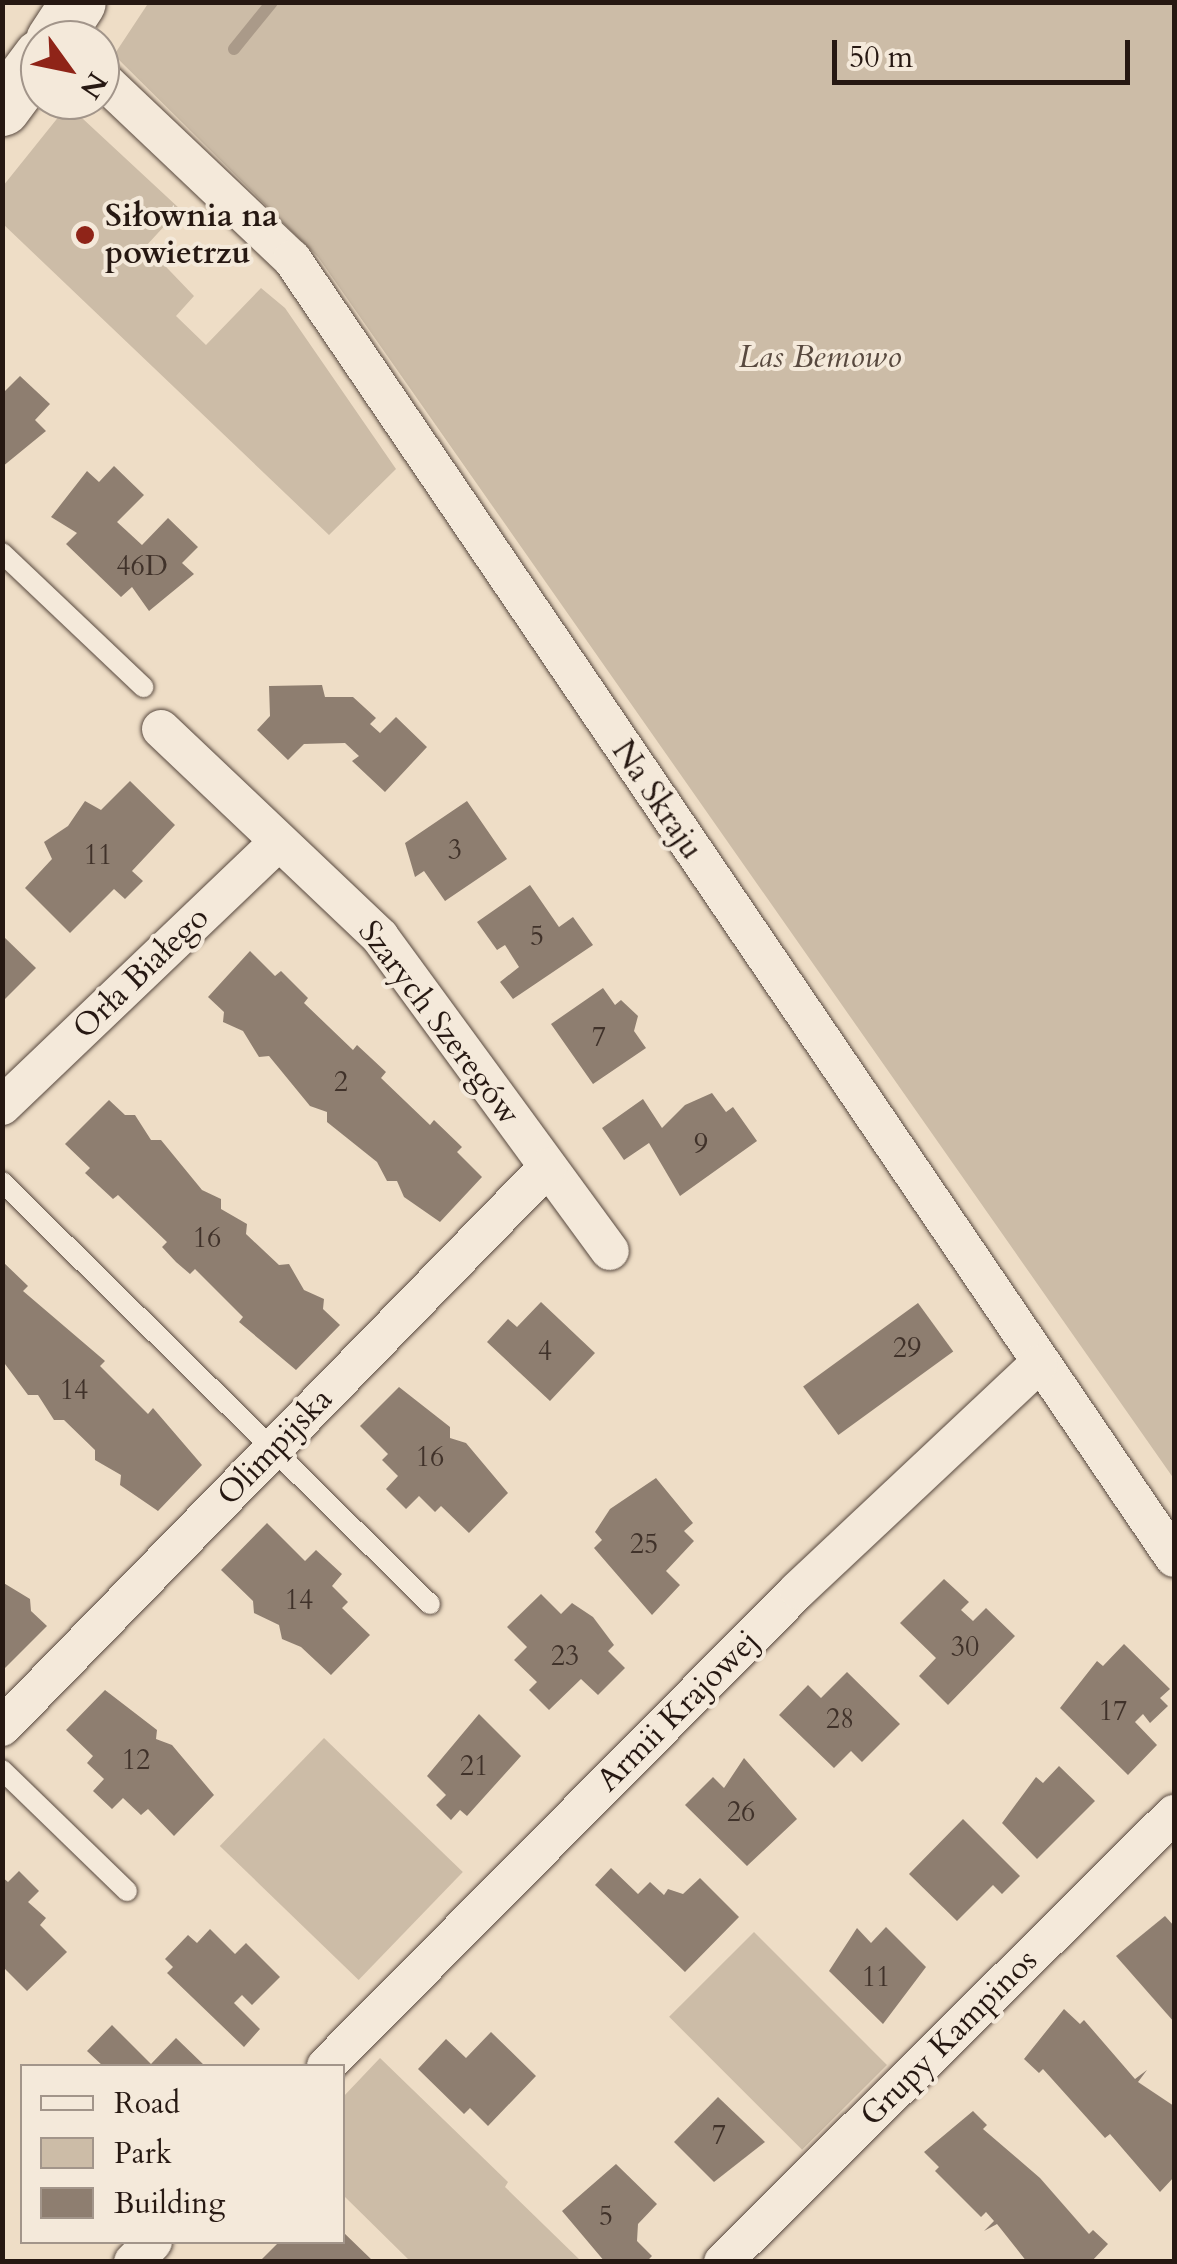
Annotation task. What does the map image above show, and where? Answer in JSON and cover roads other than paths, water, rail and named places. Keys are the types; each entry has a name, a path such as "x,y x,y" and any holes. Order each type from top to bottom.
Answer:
{"street":[{"path":"2,108 20,84"},
{"name":"Na Skraju","path":"120,96 292,259 1038,1365 1174,1558"},
{"name":"Szarych Szeregów","path":"161,729 380,937 610,1251"},
{"name":"Orła Białego","path":"2,1106 279,841"},
{"name":"Olimpijska","path":"2,1727 548,1168"},
{"name":"Armii Krajowej","path":"328,2064 798,1590 1038,1365"},
{"name":"Grupy Kampinos","path":"724,2262 1174,1814"},
{"path":"133,2262 151,2244"}],"lane":[{"path":"2,553 143,687"},
{"path":"2,1182 430,1604"},
{"path":"2,1770 127,1891"}],"waterway":[{"path":"234,49 272,2"}],"place":[{"name":"Siłownia na powietrzu","path":"85,235"}],"park label":[{"name":"Las Bemowo","path":"820,357"}]}
